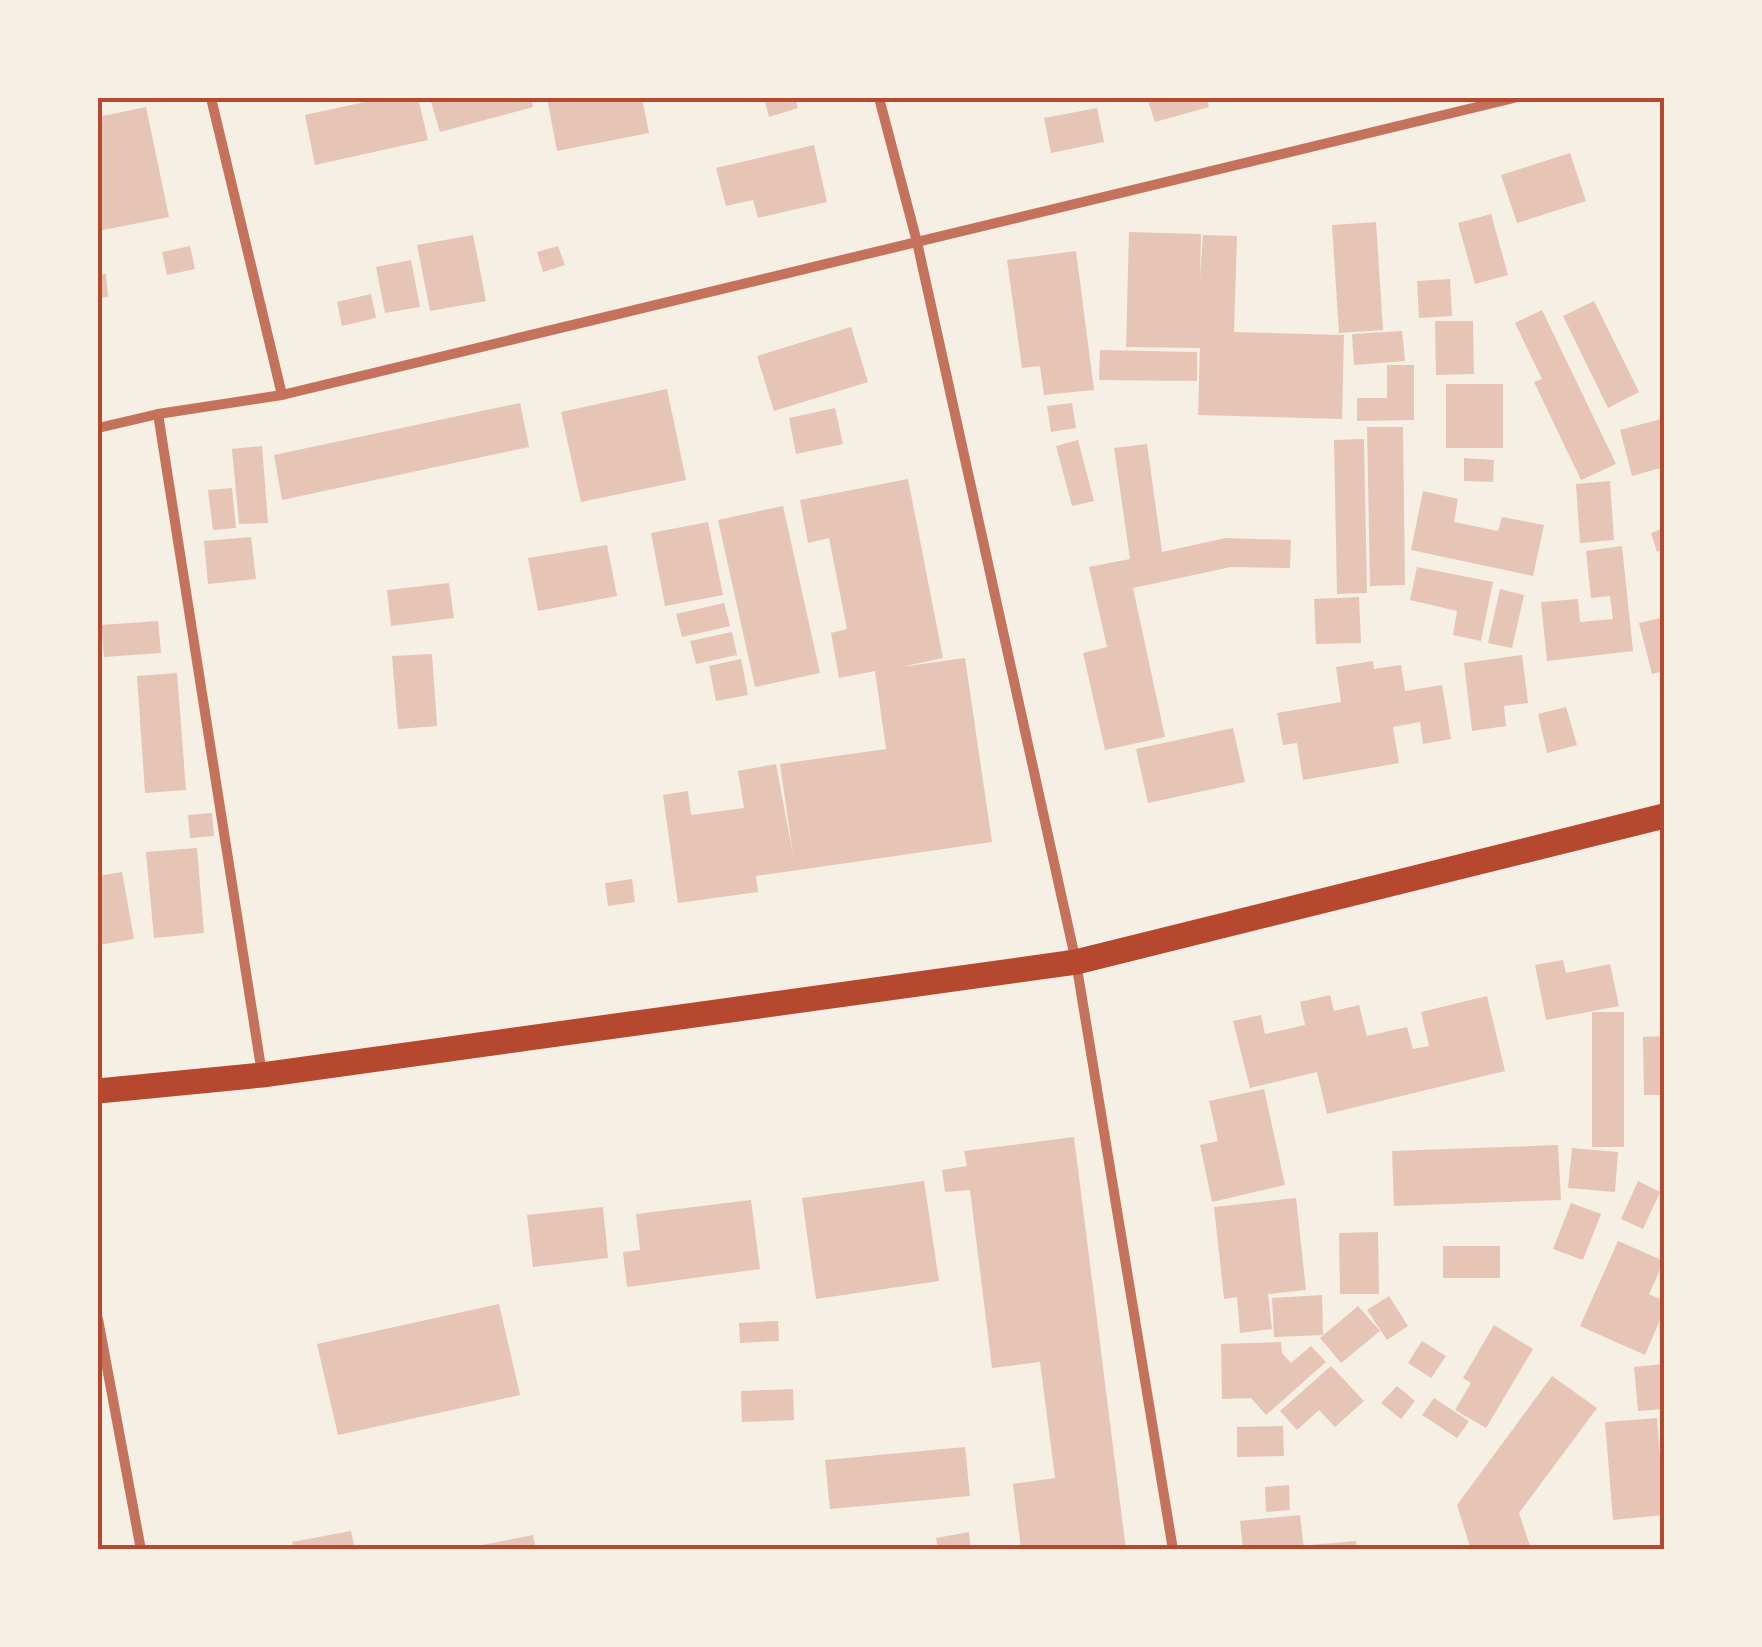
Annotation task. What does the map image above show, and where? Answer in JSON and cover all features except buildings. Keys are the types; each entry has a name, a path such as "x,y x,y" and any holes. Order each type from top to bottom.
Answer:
{"main road":[{"path":"98,1091 262,1075 1076,962 1664,816"}],"street":[{"path":"211,98 282,395"},
{"path":"880,98 917,242 1076,962 1172,1550"},
{"path":"98,428 158,414 282,395 1514,98"},
{"path":"158,414 262,1075"},
{"path":"98,1319 141,1550"}]}
